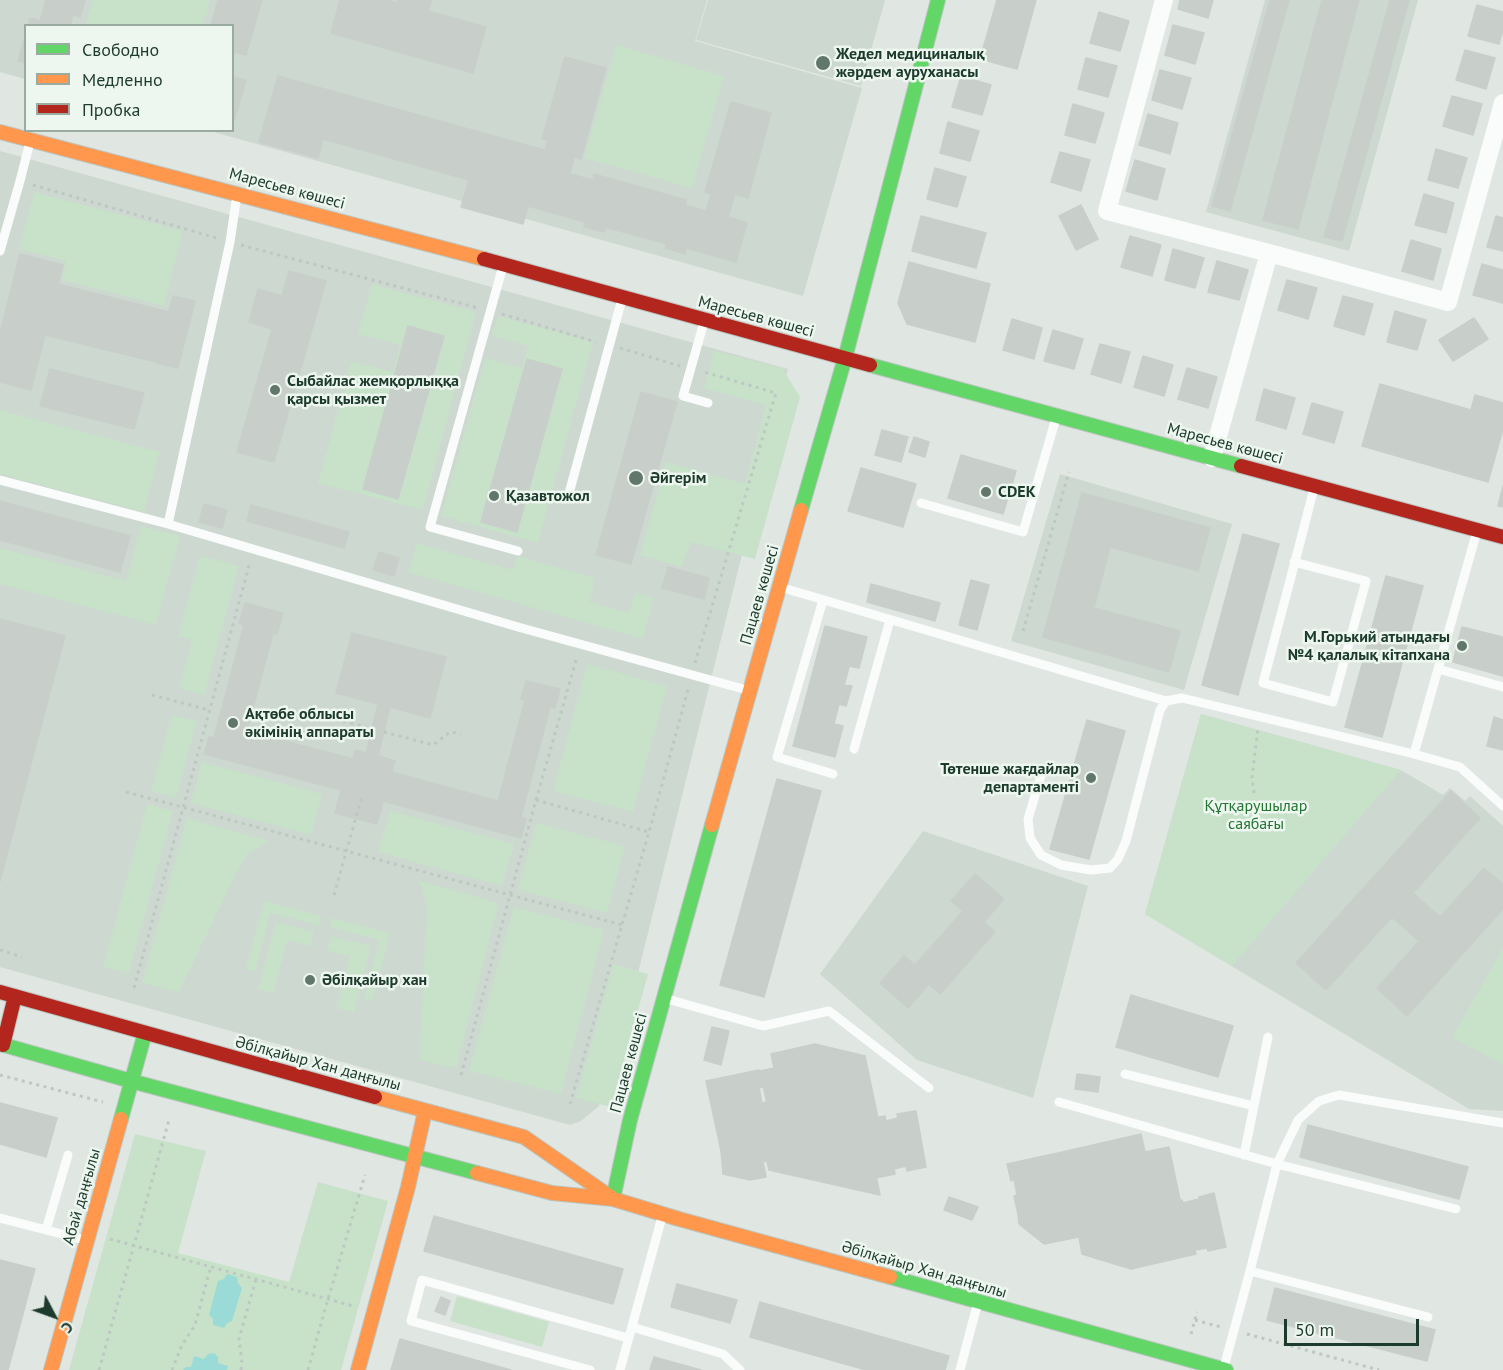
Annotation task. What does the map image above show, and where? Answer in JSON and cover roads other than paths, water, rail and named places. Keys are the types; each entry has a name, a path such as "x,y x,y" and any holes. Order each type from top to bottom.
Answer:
{"main road":[{"name":"Пацаев көшесі","path":"613,1199 630,1120 845,358 938,0"},
{"name":"Маресьев көшесі","path":"0,132 504,264 1503,537"},
{"name":"Әбілқайыр Хан даңғылы","path":"0,992 524,1137 613,1199"},
{"path":"1,1044 15,996"},
{"name":"Абай даңғылы","path":"51,1370 145,1033"},
{"name":"Әбілқайыр Хан даңғылы","path":"1,1044 552,1193 613,1199 1208,1368 1225,1370"},
{"path":"358,1370 408,1187 425,1111"}],"street":[{"path":"1164,0 1107,211 1448,302 1503,103"},
{"path":"1212,458 1269,253"}],"lane":[{"path":"0,251 30,140"},
{"path":"168,524 230,242 237,193"},
{"path":"504,264 429,527 518,551"},
{"path":"568,497 622,297"},
{"path":"704,320 683,396 708,403"},
{"path":"921,503 1023,532 1057,416"},
{"path":"0,480 168,524 750,691"},
{"path":"1294,562 1366,581 1334,702 1263,683 1294,562 1314,486"},
{"path":"1414,754 1477,530"},
{"path":"779,587 1166,701 1182,698 1460,767 1503,806"},
{"path":"823,600 777,757 833,774"},
{"path":"854,749 890,620"},
{"path":"1438,669 1503,687"},
{"path":"1042,772 1028,819 1030,838 1041,855 1061,865 1091,870 1110,868 1118,859 1126,841 1154,727 1166,701"},
{"path":"664,999 763,1026 829,1011 929,1088"},
{"path":"1244,1155 1268,1037"},
{"path":"1125,1074 1254,1106"},
{"path":"1225,1370 1277,1164 1298,1120 1319,1101 1339,1095 1503,1123"},
{"path":"1059,1102 1277,1164 1456,1209"},
{"path":"46,1230 68,1155"},
{"path":"620,1370 663,1215"},
{"path":"0,1218 87,1240"},
{"path":"1250,1271 1428,1317"},
{"path":"590,1370 411,1321 422,1280 628,1338"},
{"path":"960,1370 978,1302"},
{"path":"632,1328 723,1354 740,1370"}],"water":[{"path":"227,1274 237,1277 242,1288 232,1321 224,1328 213,1325 213,1319 209,1315 218,1281 224,1279"},
{"path":"214,1353 218,1357 218,1363 228,1366 227,1370 183,1370 191,1367 194,1356 204,1359 208,1354"}],"place":[{"name":"Жедел медициналық жәрдем ауруханасы","path":"823,63"},
{"name":"Сыбайлас жемқорлыққа қарсы қызмет","path":"275,390"},
{"name":"Әйгерім","path":"636,478"},
{"name":"CDEK","path":"986,492"},
{"name":"Қазавтожол","path":"494,496"},
{"name":"М.Горький атындағы №4 қалалық кітапхана","path":"1462,646"},
{"name":"Ақтөбе облысы әкімінің аппараты","path":"233,723"},
{"name":"Төтенше жағдайлар департаменті","path":"1091,778"},
{"name":"Әбілқайыр хан","path":"310,980"}],"park label":[{"name":"Құтқарушылар саябағы","path":"1256,815"}]}
